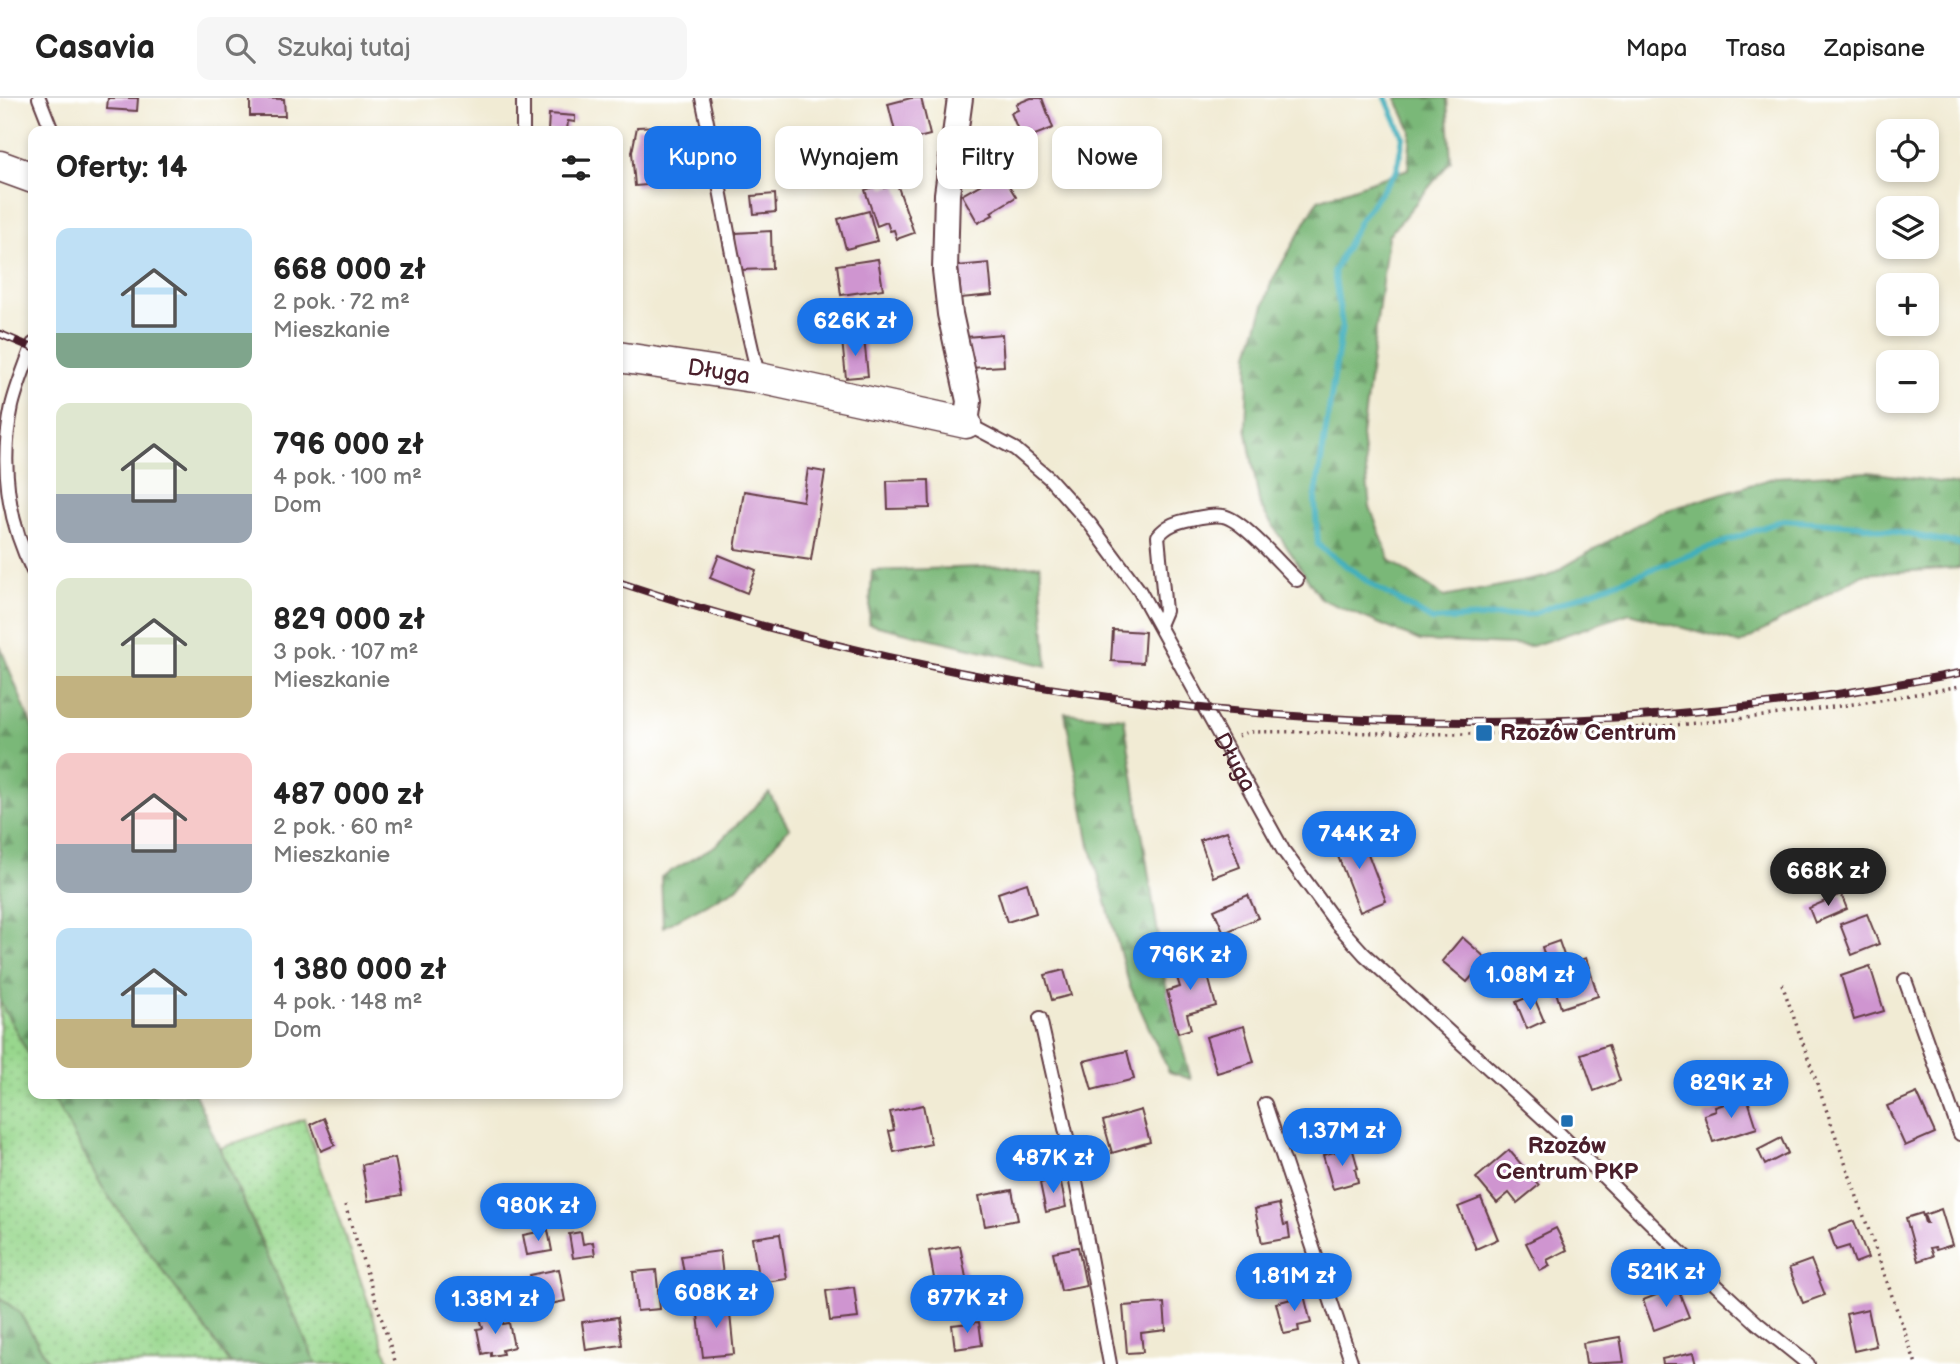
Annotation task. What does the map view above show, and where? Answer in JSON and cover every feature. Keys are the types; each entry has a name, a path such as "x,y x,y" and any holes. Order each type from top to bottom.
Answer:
{"street":[{"path":"960,98 947,194 945,270 950,314 969,401 966,424"},
{"path":"0,166 28,176"},
{"name":"Długa","path":"623,358 759,378 966,424"}],"lane":[{"path":"39,98 50,126"},
{"path":"523,98 523,126"},
{"path":"702,98 721,188 742,313 759,378"},
{"path":"28,360 12,404 6,442 8,496 13,526 28,560"},
{"name":"Długa","path":"966,424 1015,449 1048,478 1098,535 1139,590 1283,850 1337,924 1364,954 1558,1132 1677,1250 1765,1330 1808,1364"},
{"path":"1158,625 1165,611 1158,536 1166,527 1187,520 1209,515 1225,516 1241,525 1297,580"},
{"path":"1905,981 1960,1134"},
{"path":"1040,1018 1071,1154 1110,1364"},
{"path":"1265,1104 1352,1364"}],"path":[{"path":"1224,743 1248,732 1476,734 1617,729 1721,721 1960,685"},
{"path":"1782,984 1916,1364"},
{"path":"345,1205 396,1364"}],"green space":[{"path":"1396,98 1447,98 1451,161 1388,236 1362,435 1370,507 1390,560 1444,597 1546,577 1658,513 1776,477 1869,472 1960,485 1960,568 1863,574 1740,644 1630,613 1532,646 1420,641 1321,599 1260,506 1246,427 1249,353 1271,283 1318,200 1408,169 1411,131"},
{"path":"1040,565 1047,666 869,624 872,571"},
{"path":"0,646 28,716 28,1053 0,1002"},
{"path":"1065,713 1124,718 1167,991 1191,1079 1169,1072 1129,984 1090,845"},
{"path":"769,793 789,828 737,888 663,927 661,877 716,845"},
{"path":"0,996 28,1049 28,1099 55,1099 104,1190 231,1364 50,1364 19,1312 0,1298"},
{"path":"54,1099 197,1099 316,1364 231,1364 104,1190"},
{"path":"304,1119 390,1364 316,1364 220,1148"},
{"path":"0,1298 19,1312 50,1364 0,1364"}],"building":[{"path":"108,98 138,98 137,111 107,109"},
{"path":"250,98 284,99 285,116 250,116"},
{"path":"921,98 930,135 923,137 923,126 894,126 888,104"},
{"path":"1031,98 1042,98 1052,128 1038,134 1038,126 1016,126 1011,113 1018,110 1016,104"},
{"path":"549,114 575,116 575,122 568,121 568,126 548,126"},
{"path":"637,127 644,127 644,185 635,186 632,152"},
{"path":"899,189 914,233 897,239 887,222 877,226 865,190"},
{"path":"973,189 1011,189 1016,197 978,223 962,195"},
{"path":"775,194 776,212 754,214 752,196"},
{"path":"869,211 877,241 846,249 838,219"},
{"path":"771,231 772,269 737,270 736,233"},
{"path":"878,259 883,289 841,295 837,265"},
{"path":"989,263 992,295 961,298 958,266"},
{"path":"1002,334 1004,366 969,368 966,337"},
{"path":"864,338 868,376 846,378 842,340"},
{"path":"808,469 825,472 811,560 735,549 744,491 803,501"},
{"path":"929,480 930,508 888,509 887,481"},
{"path":"719,555 756,570 747,593 710,578"},
{"path":"1113,630 1145,632 1143,663 1111,661"},
{"path":"1359,830 1386,901 1360,912 1332,841"},
{"path":"1227,831 1240,867 1213,877 1200,840"},
{"path":"1027,883 1036,913 1007,922 998,893"},
{"path":"1841,894 1847,909 1815,923 1809,908"},
{"path":"1248,895 1258,918 1224,933 1214,910"},
{"path":"1867,914 1879,944 1852,955 1840,924"},
{"path":"1462,937 1487,959 1467,982 1442,961"},
{"path":"1559,941 1567,964 1586,958 1598,996 1561,1008 1542,947"},
{"path":"1203,957 1216,1006 1187,1014 1191,1029 1178,1033 1167,991 1180,987 1173,965"},
{"path":"1870,966 1884,1011 1854,1020 1841,976"},
{"path":"1064,970 1071,995 1052,1000 1045,975"},
{"path":"1533,995 1544,1021 1527,1029 1516,1002"},
{"path":"1244,1026 1254,1062 1217,1073 1206,1037"},
{"path":"1608,1045 1620,1081 1594,1091 1581,1054"},
{"path":"1127,1051 1134,1079 1092,1090 1084,1061"},
{"path":"1917,1093 1935,1133 1905,1146 1887,1106"},
{"path":"1747,1097 1757,1128 1713,1142 1704,1115 1716,1111 1715,1107"},
{"path":"923,1105 931,1144 894,1152 889,1131 894,1130 890,1112"},
{"path":"1141,1110 1150,1142 1112,1153 1103,1121"},
{"path":"324,1118 335,1145 321,1151 311,1124"},
{"path":"1781,1138 1788,1153 1765,1165 1758,1150"},
{"path":"1352,1147 1358,1168 1355,1169 1358,1182 1333,1189 1323,1155"},
{"path":"1509,1150 1539,1185 1517,1203 1509,1193 1497,1203 1476,1178"},
{"path":"395,1158 402,1195 368,1201 362,1165"},
{"path":"1060,1178 1066,1207 1046,1212 1040,1183"},
{"path":"1012,1190 1018,1220 985,1226 979,1196"},
{"path":"1481,1198 1498,1239 1476,1249 1458,1207"},
{"path":"1279,1204 1284,1225 1288,1224 1290,1238 1262,1243 1255,1209"},
{"path":"1941,1209 1952,1245 1936,1250 1935,1247 1930,1248 1933,1256 1918,1261 1906,1218 1922,1213 1927,1223 1924,1215"},
{"path":"1854,1221 1868,1258 1855,1263 1849,1246 1836,1250 1829,1230"},
{"path":"1556,1228 1567,1250 1547,1260 1550,1266 1540,1271 1526,1243"},
{"path":"548,1230 552,1251 527,1255 523,1235"},
{"path":"581,1232 583,1244 593,1242 595,1255 573,1258 569,1234"},
{"path":"780,1234 787,1279 759,1283 752,1238"},
{"path":"960,1246 967,1283 936,1289 929,1251"},
{"path":"1078,1247 1086,1286 1061,1291 1053,1252"},
{"path":"720,1251 726,1300 702,1303 699,1277 685,1279 681,1256"},
{"path":"1811,1260 1825,1295 1803,1303 1789,1268"},
{"path":"559,1269 565,1301 536,1307 530,1275"},
{"path":"656,1270 660,1309 637,1311 633,1272"},
{"path":"854,1287 858,1318 830,1321 826,1291"},
{"path":"1677,1287 1689,1317 1654,1330 1643,1300"},
{"path":"1303,1291 1311,1323 1298,1326 1299,1331 1284,1334 1276,1303 1291,1299 1289,1295"},
{"path":"1164,1303 1166,1330 1141,1333 1143,1352 1127,1353 1123,1306"},
{"path":"729,1304 734,1354 703,1357 697,1307"},
{"path":"1868,1309 1876,1346 1854,1351 1846,1314"},
{"path":"501,1314 503,1324 509,1323 514,1347 502,1350 503,1354 482,1354 477,1329 483,1328 480,1318"},
{"path":"618,1317 622,1345 586,1350 582,1322"},
{"path":"979,1322 982,1345 955,1349 952,1325"},
{"path":"1620,1337 1624,1362 1586,1364 1583,1343"},
{"path":"1694,1352 1697,1364 1663,1364 1662,1359"}],"waterway":[{"path":"1386,98 1403,137 1397,170 1360,220 1334,271 1342,326 1315,500 1318,545 1374,586 1432,620 1532,614 1783,520 1859,525 1960,544"}],"railway":[{"path":"0,334 28,346"},
{"path":"623,584 752,623 888,657 1025,684 1164,704 1303,717 1443,722 1583,719 1753,706 1960,673"}],"place":[{"name":"Rzozów Centrum","path":"1484,733"},
{"name":"Rzozów Centrum PKP","path":"1567,1121"}]}
